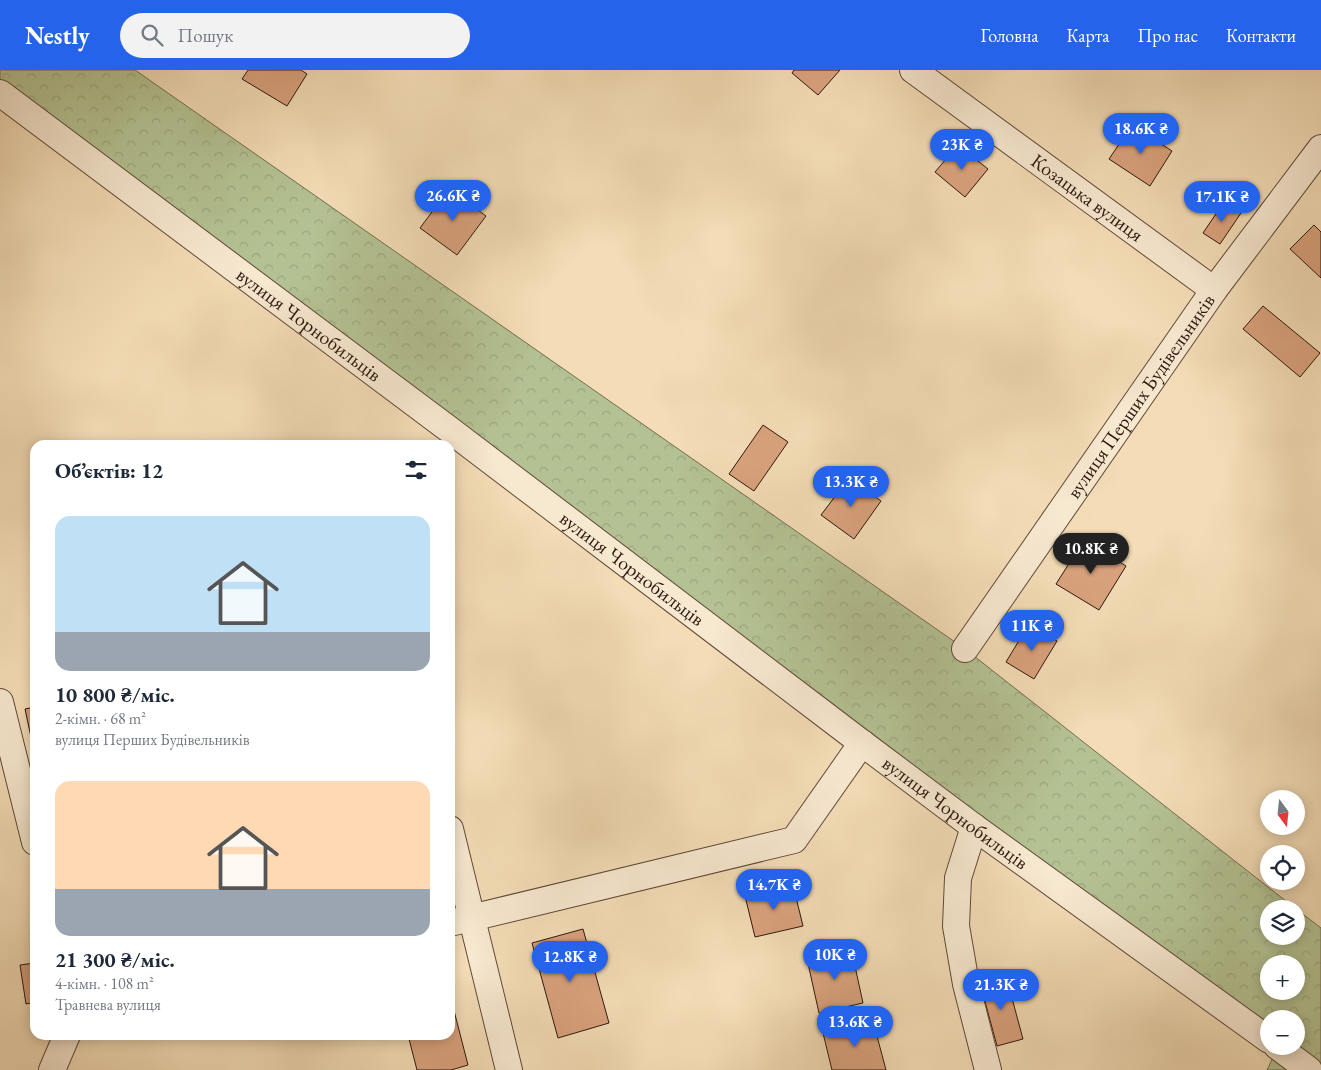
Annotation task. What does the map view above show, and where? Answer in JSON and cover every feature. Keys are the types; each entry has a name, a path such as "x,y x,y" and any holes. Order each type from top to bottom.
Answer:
{"street":[{"name":"Козацька вулиця","path":"913,70 1214,290"},
{"name":"вулиця Чорнобильців","path":"0,92 448,438"},
{"name":"вулиця Перших Будівельників","path":"965,649 1214,290 1321,148"},
{"name":"вулиця Чорнобильців","path":"455,443 974,827 1260,1034"},
{"path":"0,702 30,822"},
{"path":"461,921 794,840 862,743"},
{"path":"974,827 958,878 956,926 966,984 988,1070"},
{"path":"455,871 461,921 509,1070"},
{"path":"52,1070 65,1040"},
{"path":"1289,1055 1310,1070"}],"green space":[{"path":"0,70 135,70 965,649 1260,881 1260,890 1272,890 1285,900 1260,900 1260,945 1305,945 1305,916 1321,928 1321,1070 1305,1055 1305,1010 1260,1010 1260,1033 0,93"},
{"path":"1274,1055 1289,1055 1309,1070 1267,1070"}],"building":[{"path":"248,70 301,70 307,74 287,106 242,79"},
{"path":"794,70 840,70 818,95 792,73"},
{"path":"1132,125 1172,151 1150,186 1109,159"},
{"path":"958,145 988,169 965,197 935,172"},
{"path":"449,189 486,216 457,255 420,228"},
{"path":"1224,202 1241,213 1220,244 1203,233"},
{"path":"1314,225 1321,232 1321,278 1290,249"},
{"path":"1263,306 1320,353 1300,377 1243,329"},
{"path":"763,425 788,442 754,491 729,474"},
{"path":"849,478 881,501 854,539 821,515"},
{"path":"1084,540 1126,566 1099,610 1056,584"},
{"path":"1029,624 1057,641 1034,679 1006,662"},
{"path":"30,708 30,732 25,709"},
{"path":"793,885 803,926 755,937 745,896"},
{"path":"583,929 609,1023 558,1038 532,943"},
{"path":"851,948 863,1003 819,1013 807,959"},
{"path":"30,964 30,1003 26,1004 20,965"},
{"path":"1006,976 1023,1039 997,1046 980,983"},
{"path":"455,1014 468,1065 451,1070 417,1070 409,1040 455,1040"},
{"path":"873,1021 886,1070 832,1070 823,1033"}]}
